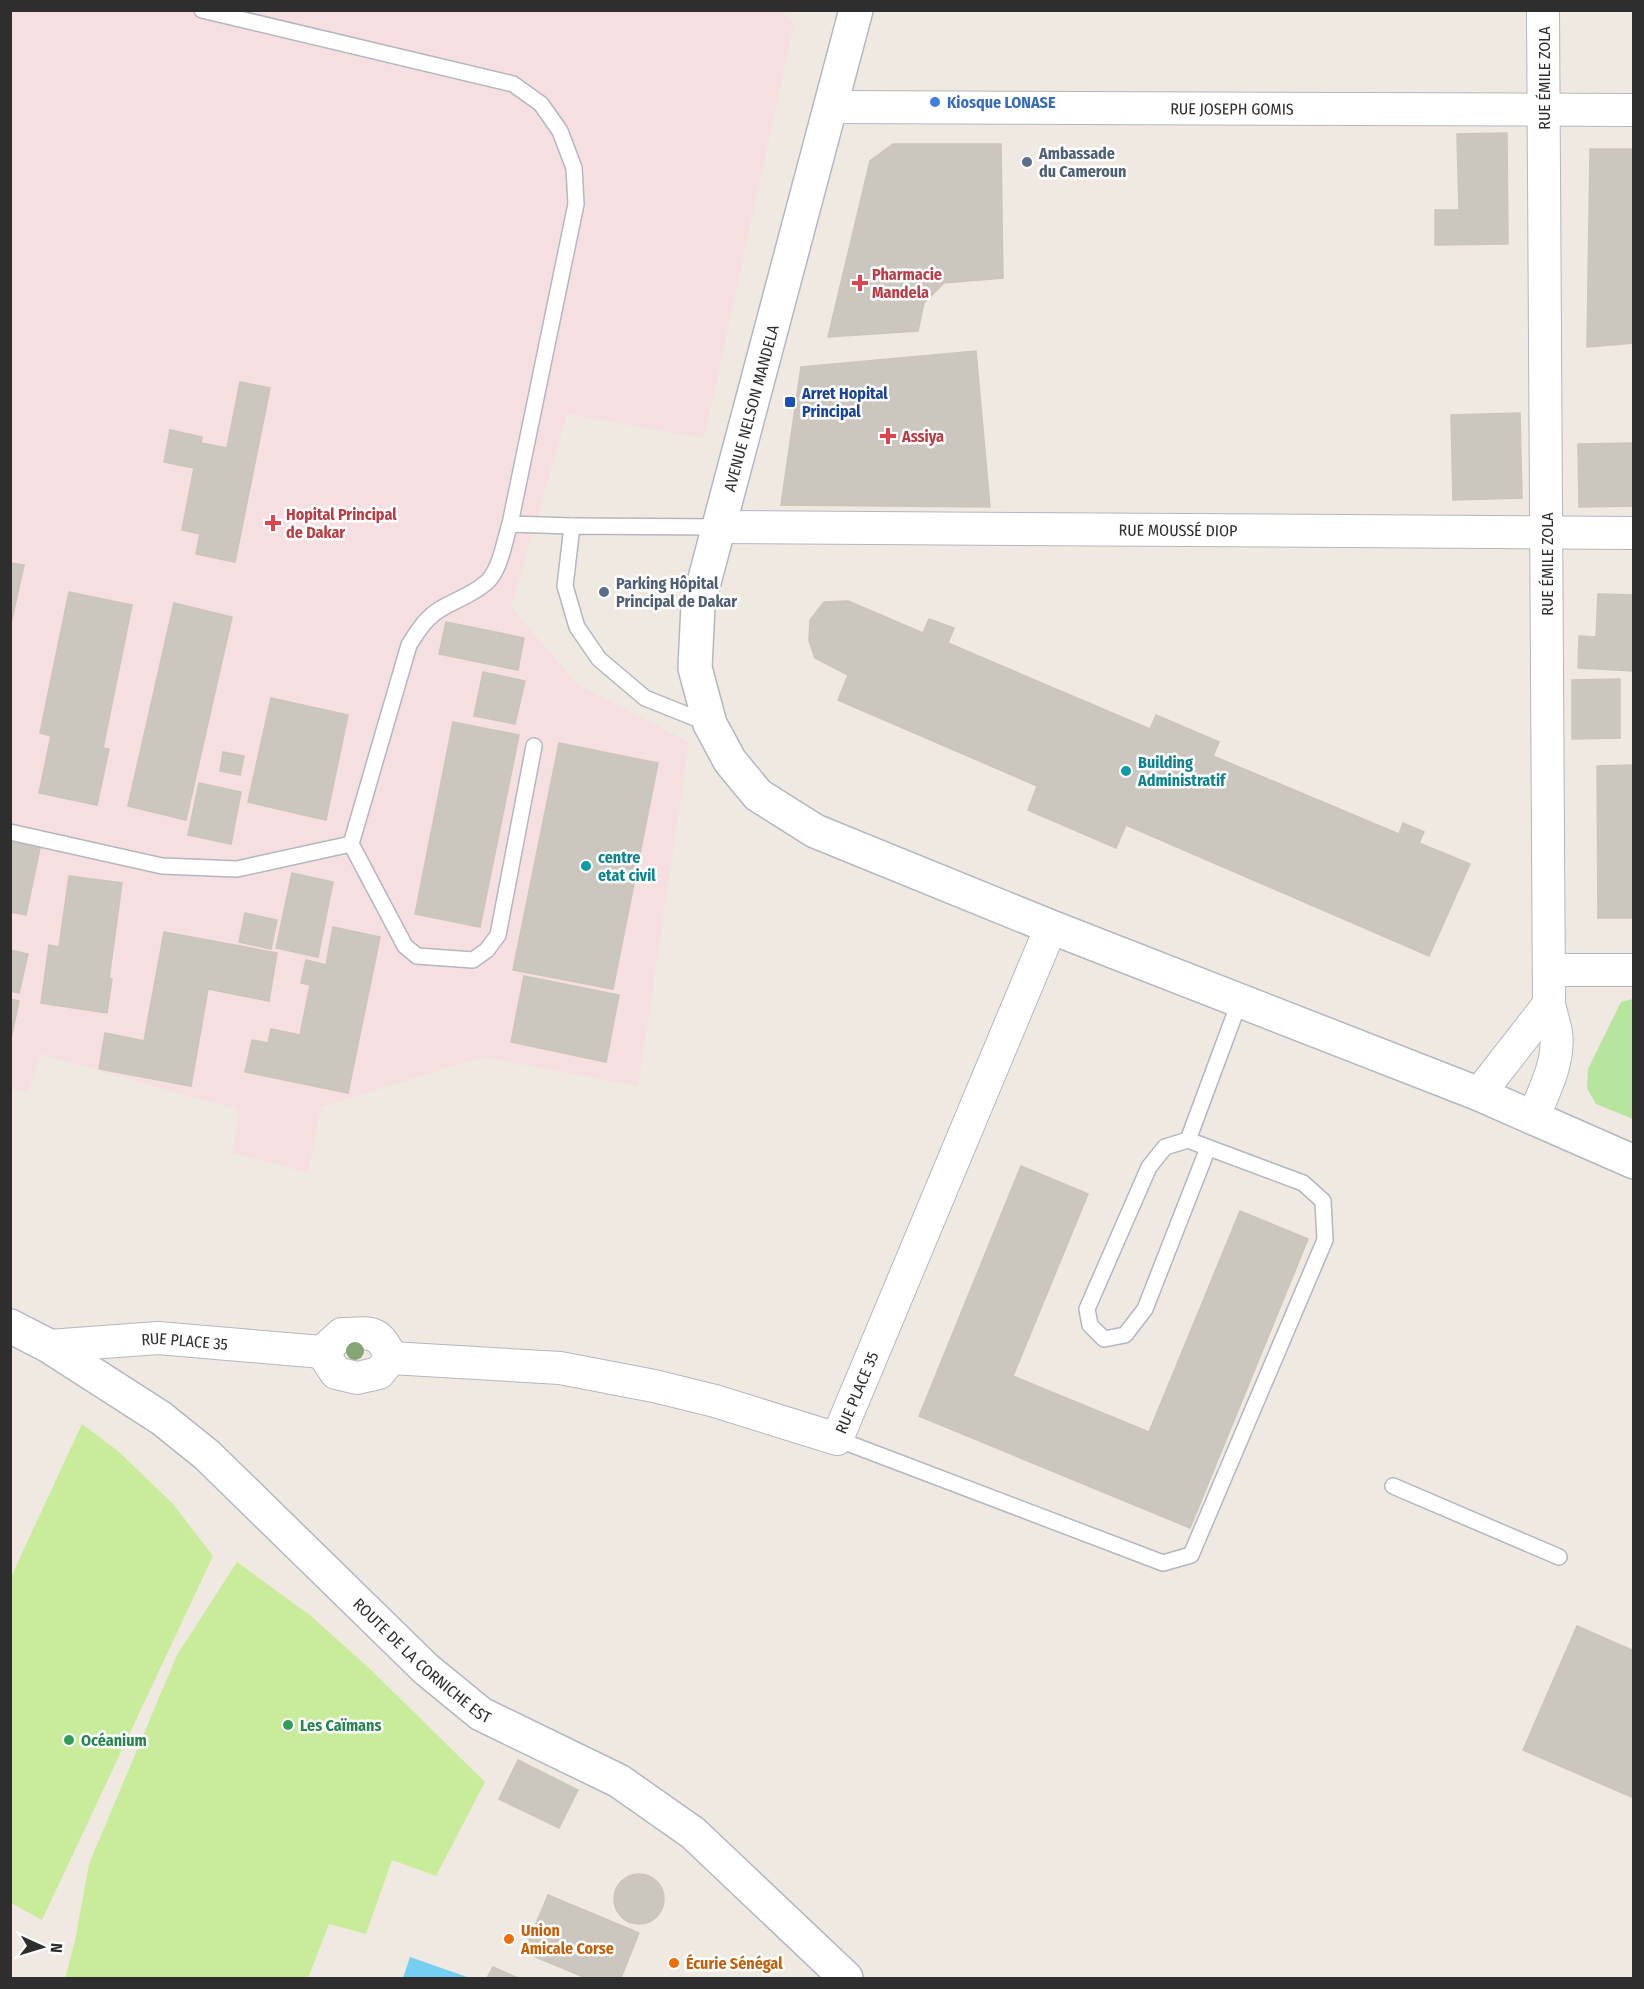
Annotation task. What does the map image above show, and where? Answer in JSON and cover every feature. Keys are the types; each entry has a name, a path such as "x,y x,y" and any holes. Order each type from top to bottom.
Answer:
{"street":[{"name":"AVENUE NELSON MANDELA","path":"856,10 698,605 695,668 710,724 730,761 758,795 815,831 1051,927 1479,1094 1634,1162"},
{"name":"RUE ÉMILE ZOLA","path":"1533,1118 1550,1079 1556,1055 1556,1033 1549,1004 1543,10"},
{"name":"RUE JOSEPH GOMIS","path":"830,107 1634,110"},
{"name":"RUE MOUSSÉ DIOP","path":"720,527 1634,533"},
{"name":"RUE PLACE 35","path":"48,1346 158,1338 322,1352 336,1373 357,1378 379,1373 391,1358 560,1368 654,1386 715,1401 837,1439 1051,927"},
{"path":"1549,970 1634,970"},
{"path":"1479,1094 1549,1004"},
{"name":"ROUTE DE LA CORNICHE EST","path":"10,1326 48,1346 161,1418 207,1455 426,1670 481,1714 619,1781 693,1833 846,1978"}],"lane":[{"path":"202,10 513,84 541,104 560,131 574,168 576,204 510,524 496,568 489,580 476,590 441,608 423,623 410,645 351,844 405,946 417,956 473,960 487,950 498,935 534,746"},
{"path":"510,524 720,527"},
{"path":"572,526 566,586 577,627 599,658 645,698 710,724"},
{"path":"10,832 162,866 237,869 351,844"},
{"path":"1188,1140 1240,1000"},
{"path":"837,1439 1163,1563 1191,1555 1325,1240 1323,1200 1304,1183 1188,1140 1165,1147 1149,1167 1087,1309 1090,1325 1104,1339 1125,1335 1144,1309 1208,1148"},
{"path":"1393,1486 1559,1557"}],"shaded area":[{"name":"Hopital Principal de Dakar","path":"11,11 782,11 794,23 704,438 567,414 511,607 578,685 689,742 638,1086 482,1057 321,1107 308,1173 233,1153 239,1110 40,1054 28,1092 11,1089"}],"green space":[{"path":"1634,999 1633,1119 1596,1104 1587,1088 1588,1069 1621,1002"},
{"name":"Océanium","path":"82,1424 118,1451 173,1504 213,1556 42,1920 11,1903 11,1577"},
{"name":"Les Caïmans","path":"237,1562 311,1616 370,1669 485,1782 436,1876 392,1860 366,1934 329,1924 308,1978 65,1978 75,1941 89,1864 177,1655"}],"water":[{"path":"410,1957 470,1978 403,1978"}],"building":[{"path":"1507,133 1508,244 1435,245 1435,210 1459,210 1457,134"},
{"path":"893,144 1001,144 1003,278 944,283 924,303 918,331 828,337 870,161"},
{"path":"1590,149 1634,149 1634,343 1587,347"},
{"name":"Assiya","path":"976,351 990,507 781,505 801,367"},
{"path":"240,382 270,388 235,562 196,554 200,534 182,530 194,468 164,462 170,430 202,437 201,443 227,448"},
{"path":"1520,413 1522,498 1453,500 1451,415"},
{"path":"1634,443 1634,506 1579,507 1578,444"},
{"path":"10,563 24,565 10,628"},
{"path":"69,592 132,605 103,748 109,749 97,805 39,793 51,736 40,733"},
{"path":"1598,594 1634,595 1634,671 1578,668 1579,636 1596,637"},
{"name":"Building Administratif","path":"848,601 923,633 929,619 954,628 948,643 1150,729 1156,715 1219,742 1213,756 1399,834 1403,823 1424,832 1419,843 1470,864 1429,956 1126,825 1116,848 1028,810 1037,786 838,700 848,675 815,658 809,641 810,620 824,602"},
{"path":"174,603 232,617 186,820 128,806"},
{"path":"446,622 524,638 518,670 439,654"},
{"path":"483,672 525,681 515,724 474,716"},
{"path":"1620,679 1620,738 1572,739 1572,680"},
{"path":"271,698 348,715 326,820 248,802"},
{"path":"453,722 519,735 480,927 415,914"},
{"name":"centre etat civil","path":"559,743 658,763 613,989 513,970"},
{"path":"223,752 244,756 240,775 220,771"},
{"path":"1634,765 1634,918 1598,918 1597,766"},
{"path":"199,783 241,792 231,844 188,835"},
{"path":"10,842 40,848 26,915 10,912"},
{"path":"292,873 333,882 318,957 276,948"},
{"path":"69,876 122,883 109,979 112,979 107,1013 41,1003 49,945 59,947"},
{"path":"245,913 277,920 271,949 239,942"},
{"path":"333,927 380,937 348,1093 245,1072 252,1040 268,1043 271,1029 300,1035 310,985 301,983 306,960 326,965"},
{"path":"164,932 277,953 269,1001 208,989 191,1086 99,1069 105,1033 144,1041"},
{"path":"10,950 28,954 19,993 10,991"},
{"path":"524,976 619,995 606,1062 511,1042"},
{"path":"10,999 19,1001 10,1043"},
{"path":"1021,1166 1088,1194 1013,1376 1149,1432 1240,1211 1308,1239 1190,1528 919,1416"},
{"path":"1577,1626 1634,1651 1634,1798 1523,1750"},
{"path":"518,1760 578,1790 559,1828 499,1799"},
{"path":"639,1874 657,1881 664,1899 657,1917 639,1924 621,1917 614,1899 621,1881"},
{"path":"548,1895 639,1933 621,1978 586,1978 524,1952"},
{"path":"493,1967 518,1978 487,1978"}],"place":[{"name":"Kiosque LONASE","path":"935,102"},
{"name":"Ambassade du Cameroun","path":"1027,162"},
{"name":"Pharmacie Mandela","path":"860,283"},
{"name":"Arret Hopital Principal","path":"790,402"},
{"name":"Assiya","path":"888,436"},
{"name":"Hopital Principal de Dakar","path":"273,523"},
{"name":"Parking Hôpital Principal de Dakar","path":"604,592"},
{"name":"Building Administratif","path":"1126,771"},
{"name":"centre etat civil","path":"586,866"},
{"name":"Les Caïmans","path":"288,1725"},
{"name":"Océanium","path":"69,1740"},
{"name":"Union Amicale Corse","path":"509,1939"},
{"name":"Écurie Sénégal","path":"674,1963"}]}
